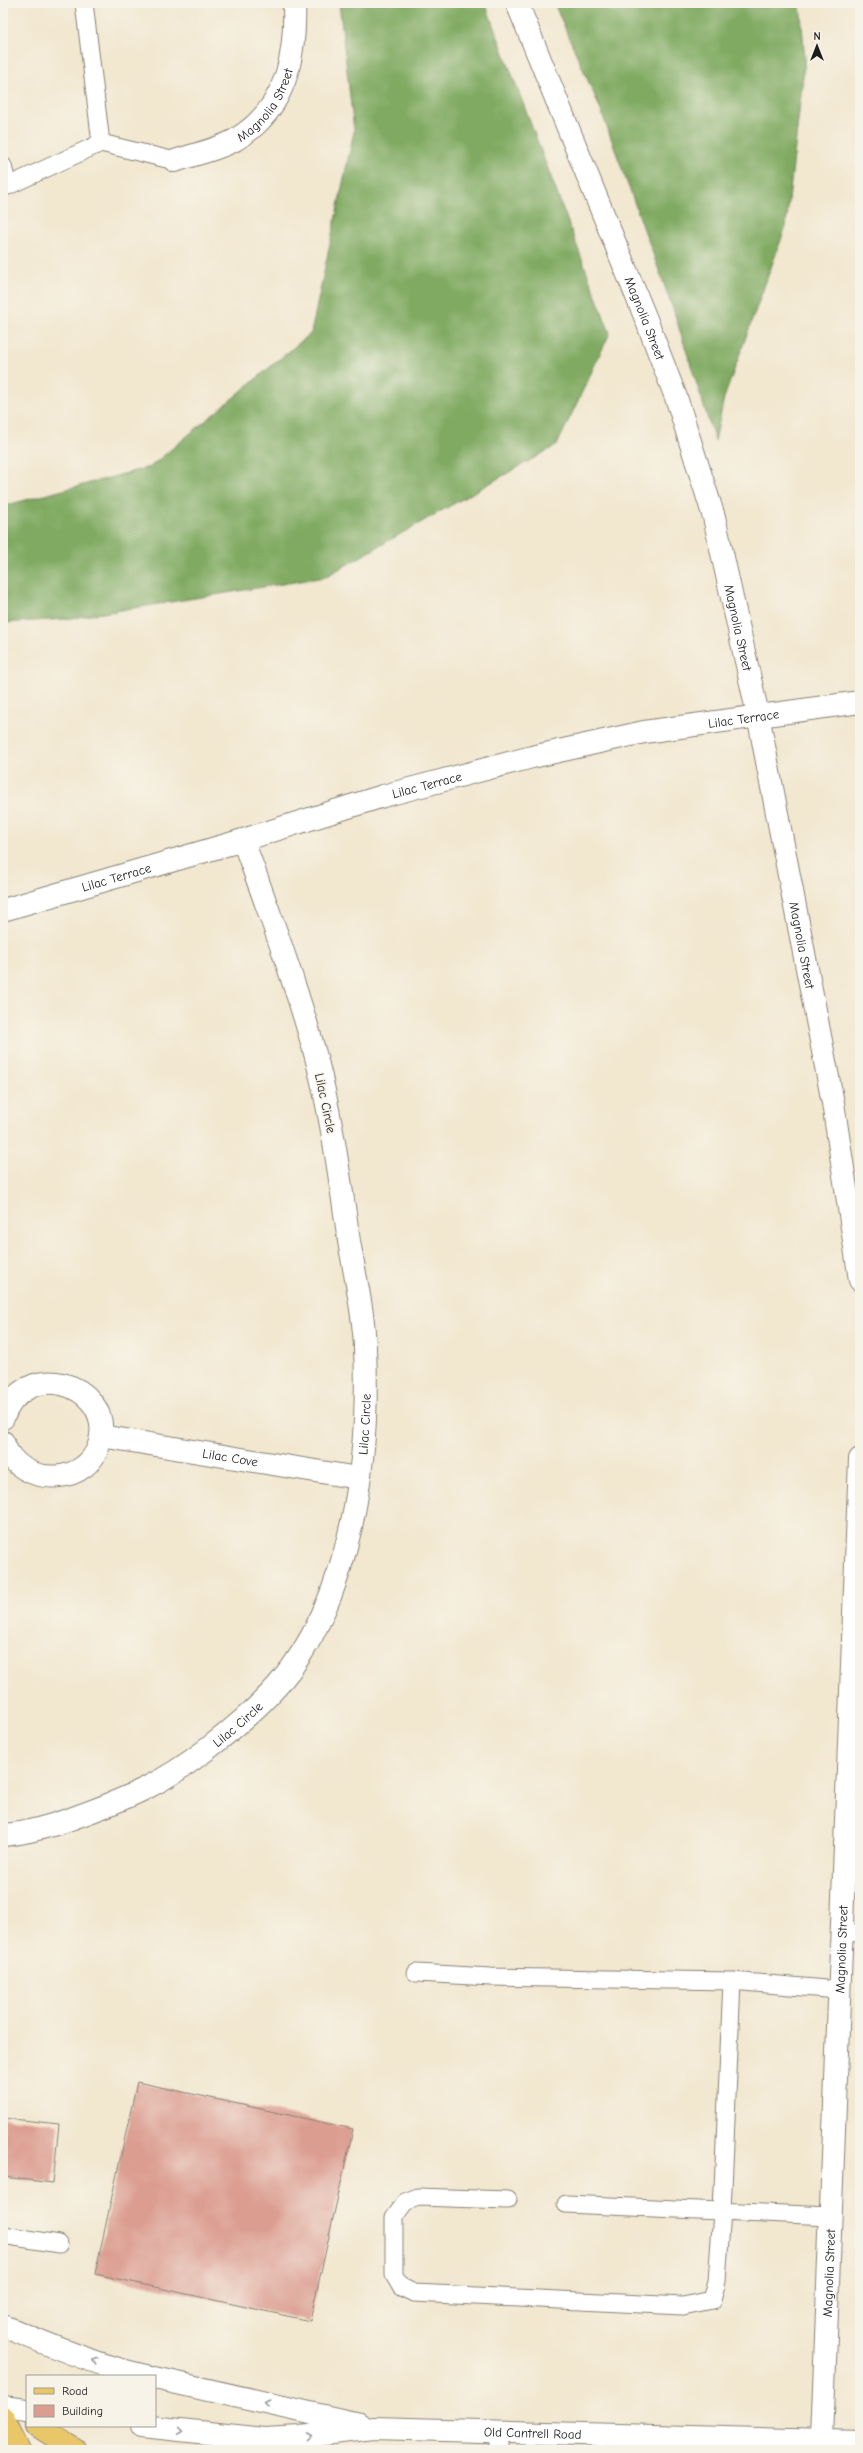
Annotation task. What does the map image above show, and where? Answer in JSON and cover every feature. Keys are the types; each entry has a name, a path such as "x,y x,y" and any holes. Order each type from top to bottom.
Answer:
{"main road":[{"path":"3,2408 26,2420"},
{"path":"3,2418 19,2450"},
{"path":"40,2427 75,2450"}],"street":[{"name":"Magnolia Street","path":"174,161 234,140 263,118 281,92 289,73 293,52 294,3"},
{"name":"Magnolia Street","path":"517,3 677,400 714,517 758,715 832,1103 860,1280"},
{"name":"Lilac Terrace","path":"3,910 243,840 383,796 532,757 644,732 860,702"},
{"name":"Lilac Circle","path":"3,1836 52,1826 137,1794 176,1772 246,1720 280,1683 304,1647 324,1609 342,1567 352,1525 365,1425 365,1346 331,1120 316,1058 297,992 243,840"},
{"path":"3,1418 7,1407 20,1392 37,1383 56,1382 75,1388 89,1400 99,1416 102,1436 95,1453 82,1467 65,1476 46,1478 28,1472 13,1460 3,1442"},
{"name":"Lilac Cove","path":"102,1436 358,1478"},
{"name":"Magnolia Street","path":"827,2444 830,2216 838,1990 850,1933 860,1458"},
{"path":"3,2326 59,2349 121,2370 142,2375"},
{"name":"Old Cantrell Road","path":"156,2378 374,2428 499,2441 740,2444 827,2444 860,2442"},
{"path":"3,2408 26,2410"},
{"name":"Old Cantrell Road","path":"151,2427 264,2439 300,2437 374,2428"}],"lane":[{"path":"84,3 101,143"},
{"path":"3,166 8,186 101,143 174,161"},
{"path":"416,1973 491,1977 732,1981 838,1990"},
{"path":"508,2200 418,2197 405,2202 394,2217 394,2275 401,2287 414,2293 683,2306 712,2300 717,2281 722,2212 732,1981"},
{"path":"566,2204 830,2216"},
{"path":"3,2235 59,2244"}],"green space":[{"path":"339,3 485,3 610,333 557,445 325,577 66,619 3,623 3,506 150,467 311,333 354,131"},
{"path":"554,3 800,3 805,59 786,226 724,398 715,441 673,309 600,108"}],"building":[{"path":"137,2082 353,2129 310,2321 95,2274"},
{"path":"3,2118 59,2124 53,2183 3,2177"}]}
